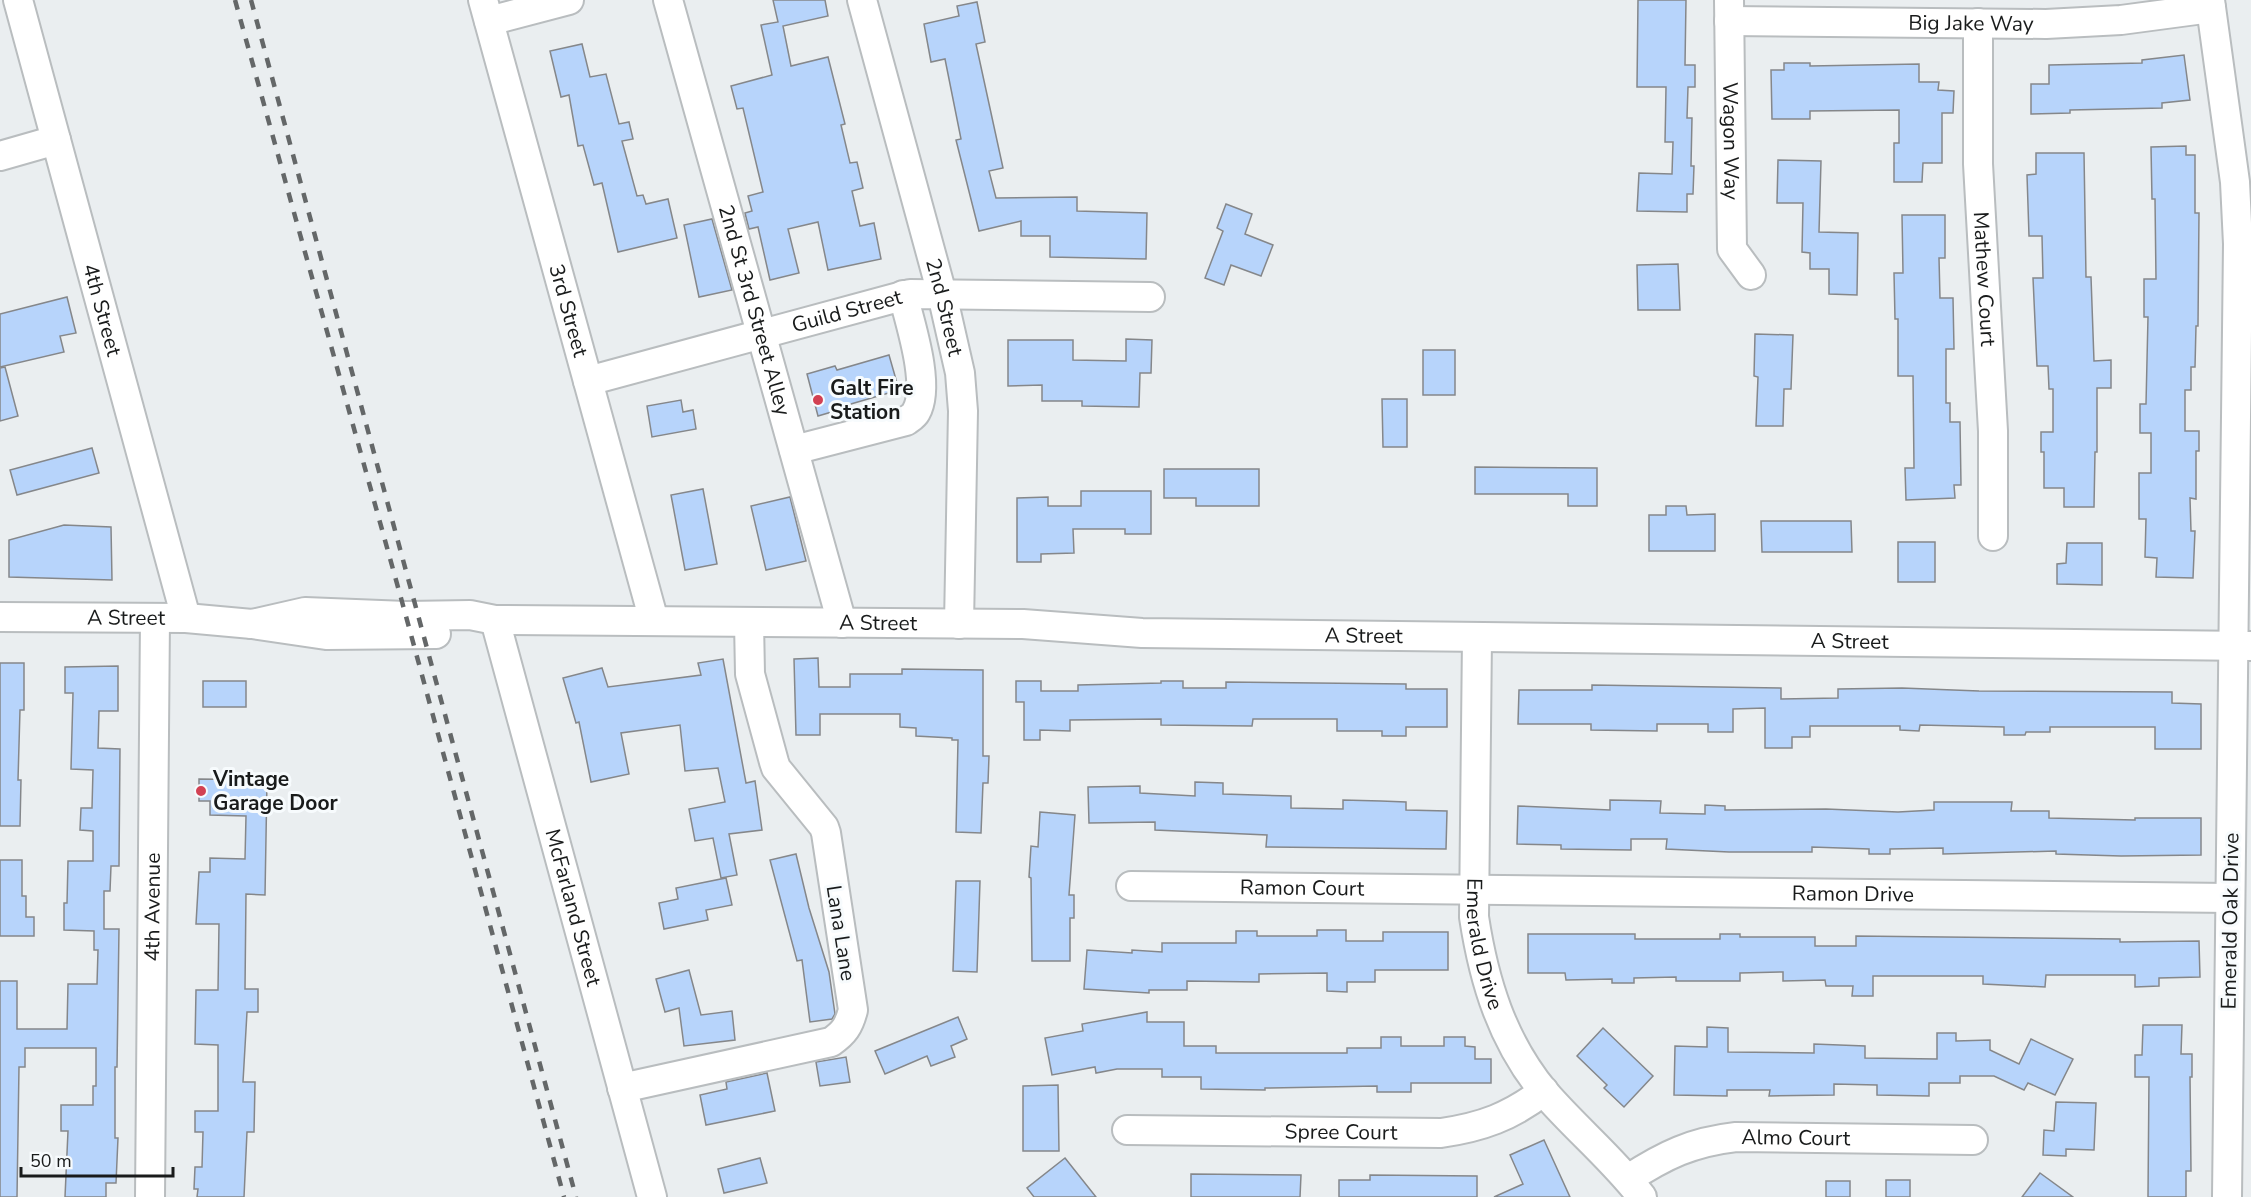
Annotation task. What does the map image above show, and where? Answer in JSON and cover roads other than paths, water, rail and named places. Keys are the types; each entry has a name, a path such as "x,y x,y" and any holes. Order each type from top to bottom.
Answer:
{"street":[{"name":"4th Street","path":"18,0 186,618"},
{"path":"486,11 569,0"},
{"name":"2nd St 3rd Street Alley","path":"668,0 842,622"},
{"name":"2nd Street","path":"862,0 942,294 960,373 963,411 959,624"},
{"name":"Big Jake Way","path":"1729,10 1978,23 2046,24 2121,20 2210,4"},
{"name":"Emerald Oak Drive","path":"2210,4 2244,244 2242,646 2230,898 2227,1197"},
{"name":"Wagon Way","path":"1729,10 1732,249 1751,275"},
{"name":"3rd Street","path":"486,11 654,621"},
{"name":"Mathew Court","path":"1978,23 1978,164 1993,431 1993,536"},
{"path":"0,156 56,140"},
{"path":"794,450 906,421 915,414 921,401 918,353 903,295"},
{"name":"Guild Street","path":"588,381 903,295 1150,297"},
{"name":"A Street","path":"0,617 186,618 252,624 326,635 475,633 495,621 842,622 1023,624 1142,633 2242,646"},
{"name":"4th Avenue","path":"150,1197 155,618"},
{"name":"McFarland Street","path":"495,621 652,1197"},
{"name":"Lana Lane","path":"622,1088 831,1042 843,1034 850,1023 853,1011 826,833 824,827 776,768 750,674 749,622"},
{"name":"Emerald Drive","path":"1477,637 1474,916 1481,960 1491,997 1522,1060 1544,1091 1635,1188"},
{"name":"Ramon Court","path":"1131,886 1474,890"},
{"name":"Ramon Drive","path":"1474,890 2230,898"},
{"name":"Spree Court","path":"1128,1130 1441,1133 1470,1129 1499,1119 1525,1106 1544,1091"},
{"name":"Almo Court","path":"1635,1188 1659,1159 1688,1146 1711,1140 1736,1137 1973,1140"}],"railway":[{"path":"235,0 564,1197"},
{"path":"251,0 576,1197"}],"place":[{"name":"Galt Fire Station","path":"818,400"},
{"name":"Vintage Garage Door","path":"201,791"}]}
